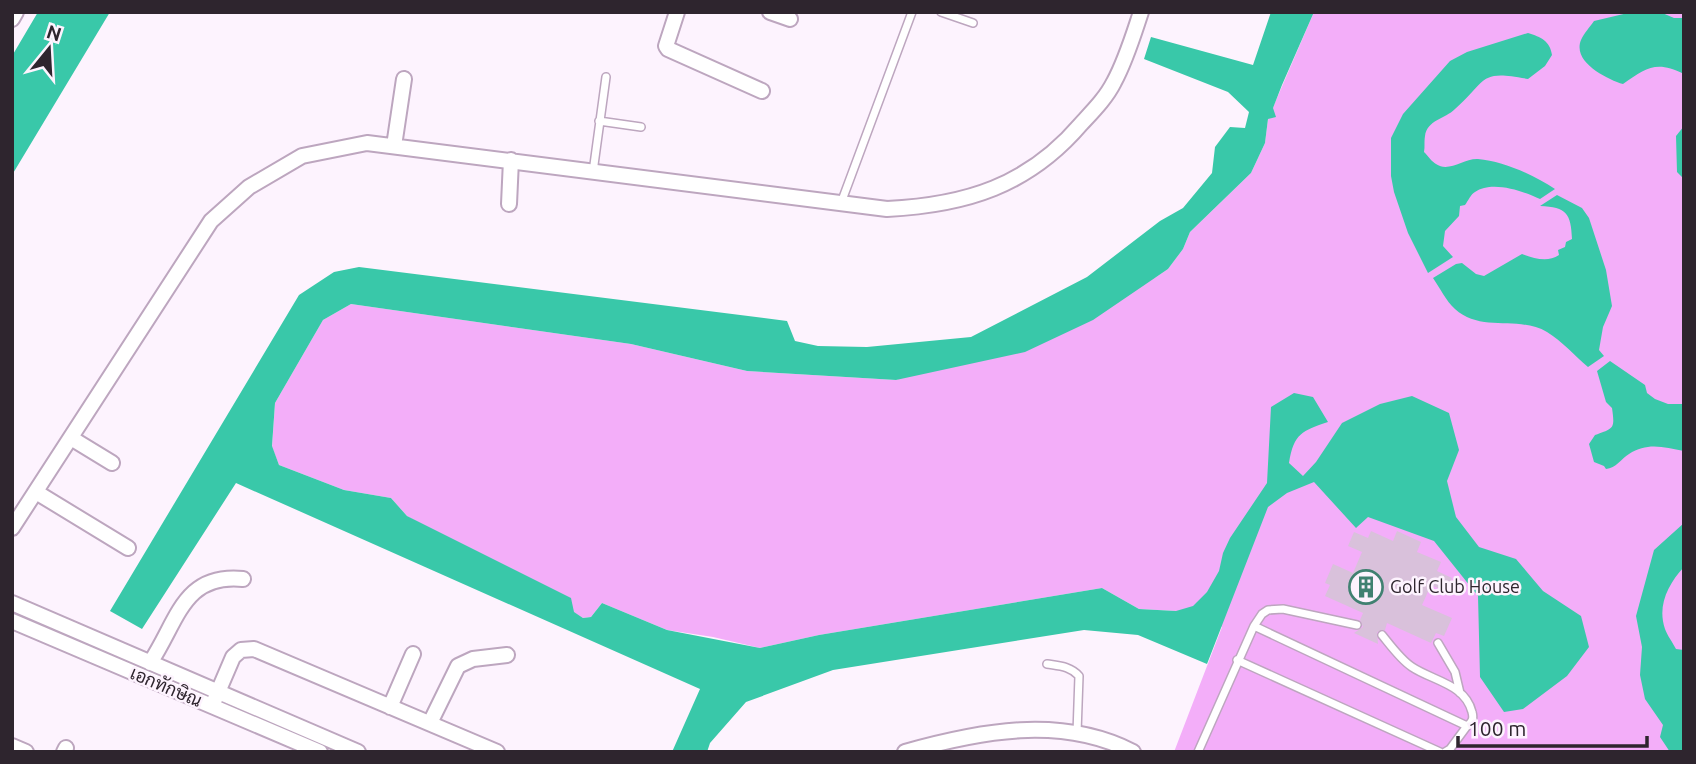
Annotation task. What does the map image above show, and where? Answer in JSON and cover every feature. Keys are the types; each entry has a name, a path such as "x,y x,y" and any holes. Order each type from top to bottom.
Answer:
{"street":[{"path":"12,19 16,12"},
{"path":"677,12 667,40 668,50 762,91"},
{"path":"770,12 790,19"},
{"path":"12,528 211,221 249,187 302,156 368,143 887,209 926,207 992,190 1036,167 1067,141 1104,98 1122,67 1141,12"},
{"path":"394,146 404,79"},
{"path":"509,204 511,160"},
{"path":"71,438 112,463"},
{"path":"36,492 128,548"},
{"path":"150,663 185,601 198,586 212,581 243,579"},
{"path":"12,603 150,663 214,699 358,752"},
{"name":"เอกทักษิณ","path":"12,621 214,699 320,752"},
{"path":"214,699 233,657 241,650 254,649 497,752"},
{"path":"390,707 413,654"},
{"path":"430,723 458,666 473,659 507,655"},
{"path":"905,752 960,738 1040,728 1101,738 1133,752"},
{"path":"12,746 26,752"}],"lane":[{"path":"841,203 912,12"},
{"path":"941,12 973,23"},
{"path":"593,173 606,77"},
{"path":"600,121 640,127"},
{"path":"1198,752 1237,660 1262,614 1275,608 1357,625"},
{"path":"1254,626 1467,726"},
{"path":"1382,635 1412,667 1461,693"},
{"path":"1237,660 1443,752 1450,749 1471,724 1473,715 1461,693 1455,672 1438,643"},
{"path":"1047,664 1066,667 1079,676 1077,733"}],"shaded area":[{"path":"38,12 110,12 12,175 12,56"},
{"path":"1271,12 1314,12 1273,108 1276,117 1268,119 1265,143 1251,173 1190,232 1183,249 1168,269 1093,320 1025,352 896,380 747,371 631,344 351,304 323,320 275,403 272,446 279,465 344,490 391,498 407,516 571,598 574,612 583,618 591,617 602,603 667,630 760,648 819,635 1102,588 1139,609 1176,611 1193,606 1207,592 1219,571 1230,538 1267,483 1271,407 1294,393 1313,397 1328,422 1306,431 1294,445 1289,463 1303,476 1316,462 1342,423 1380,404 1412,396 1449,413 1459,450 1447,481 1456,517 1479,547 1516,559 1543,591 1581,616 1589,647 1567,676 1523,709 1504,712 1480,677 1478,596 1434,541 1368,517 1356,528 1314,482 1287,493 1268,507 1207,664 1138,635 1084,630 833,670 746,702 710,743 707,752 672,752 700,689 236,483 142,629 110,611 299,295 334,272 359,267 787,321 795,341 818,346 867,347 971,337 1087,277 1160,221 1183,208 1212,173 1215,147 1230,127 1245,128 1249,112 1228,92 1144,59 1151,37 1253,65"},
{"path":"1314,12 1684,12 1684,752 1174,752 1222,627 1176,611 1139,609 1102,588 819,635 760,648 667,630 602,603 591,617 583,618 407,516 391,498 344,490 279,465 272,447 275,403 323,320 351,304 631,344 747,371 896,380 1156,277 1168,269 1183,249 1190,232 1251,173 1265,143 1268,119"},
{"path":"1632,12 1660,12 1674,18 1684,18 1684,74 1658,67 1645,70 1623,84 1600,74 1586,62 1580,48 1581,40 1594,21"},
{"path":"1528,33 1541,38 1549,46 1552,55 1545,66 1528,79 1500,75 1485,79 1455,109 1429,126 1424,152 1433,162 1446,167 1473,159 1498,163 1528,174 1555,189 1540,199 1499,187 1475,192 1465,205 1460,206 1459,216 1445,231 1443,246 1453,257 1428,273 1408,233 1394,192 1391,176 1391,138 1403,114 1450,61 1467,52"},
{"path":"1684,126 1684,179 1677,172 1676,136"},
{"path":"1557,195 1582,208 1589,218 1606,270 1612,306 1603,327 1599,350 1604,356 1588,367 1558,340 1536,327 1488,322 1465,316 1452,306 1433,278 1456,264 1462,263 1476,274 1484,276 1522,254 1545,259 1559,255 1558,250 1572,239 1569,218 1562,210 1540,206"},
{"path":"1610,361 1645,385 1647,393 1655,399 1668,404 1684,404 1684,451 1663,447 1642,448 1606,469 1594,462 1589,444 1595,435 1610,429 1613,424 1612,408 1606,402 1597,371"},
{"path":"1684,523 1684,567 1669,588 1662,612 1665,629 1676,649 1684,650 1684,752 1670,752 1660,737 1663,725 1645,699 1640,675 1642,647 1636,616 1654,550"}],"building":[{"name":"Golf Club House","path":"1371,531 1393,541 1397,531 1421,542 1417,552 1441,562 1437,571 1452,578 1446,592 1431,585 1422,605 1452,618 1444,636 1436,633 1431,643 1387,623 1385,630 1377,632 1378,644 1354,633 1363,627 1360,620 1363,613 1325,596 1330,585 1325,583 1333,564 1353,573 1362,552 1348,546 1354,532 1368,538"}],"place":[{"name":"Golf Club House","path":"1366,587"}]}
